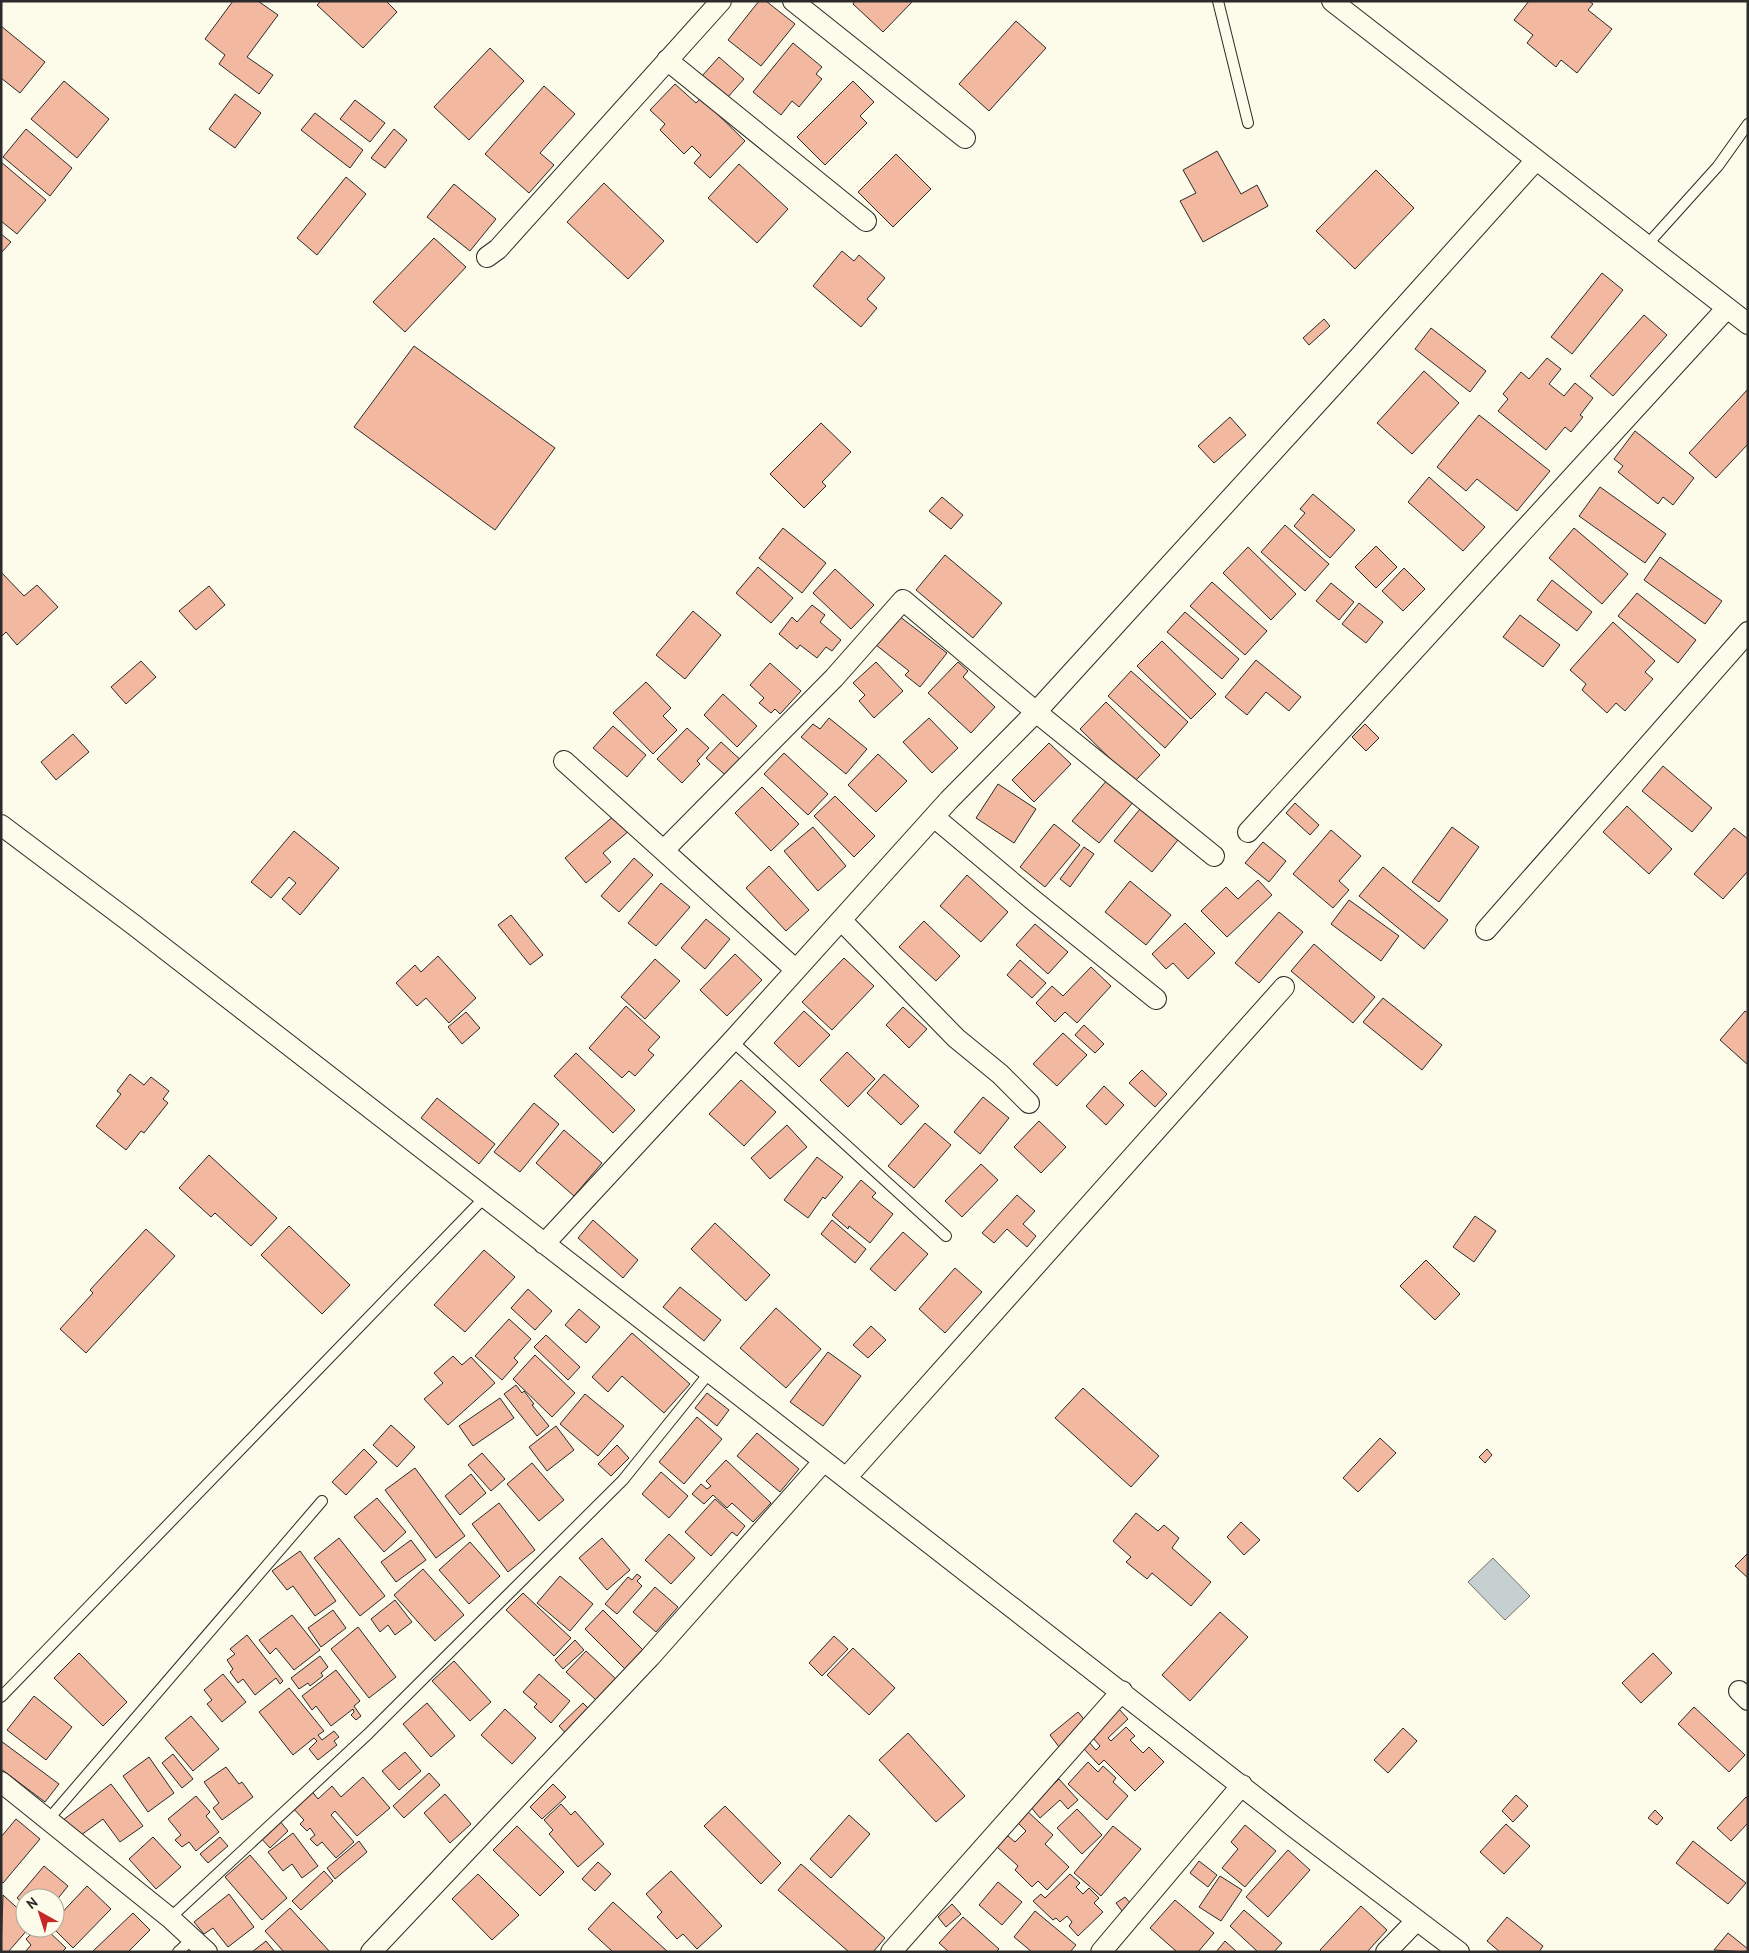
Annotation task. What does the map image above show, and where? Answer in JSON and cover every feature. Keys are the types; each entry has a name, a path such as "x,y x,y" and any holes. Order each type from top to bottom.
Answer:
{"street":[{"path":"487,257 498,249 721,1"},
{"path":"793,1 965,138"},
{"path":"1332,1 1748,324"},
{"path":"668,60 866,221"},
{"path":"544,1244 732,1041 934,816 1036,712 1536,160"},
{"path":"1248,832 1726,308"},
{"path":"664,850 834,678 903,600 1036,712 1214,856"},
{"path":"1486,930 1748,632"},
{"path":"564,761 796,970"},
{"path":"934,816 1033,900 1156,999"},
{"path":"1,825 134,925 710,1372 823,1462 1459,1952"},
{"path":"841,920 956,1038 1000,1074 1029,1103"},
{"path":"846,1478 1284,987"},
{"path":"371,1952 650,1657 823,1462"},
{"path":"891,1952 1122,1691"},
{"path":"1,1782 170,1918 185,1945 208,1952"},
{"path":"1101,1952 1242,1785"},
{"path":"1386,1952 1417,1920"}],"lane":[{"path":"1218,1 1248,123"},
{"path":"1646,246 1718,166 1748,124"},
{"path":"732,1041 946,1236"},
{"path":"1,1696 485,1197"},
{"path":"170,1918 368,1734 623,1480 710,1372"},
{"path":"47,1820 322,1501"}],"shaded area":[{"path":"1493,1558 1530,1596 1505,1620 1468,1582"}],"building":[{"path":"233,1 258,1 278,15 247,57 273,75 259,94 219,64 225,55 205,39"},
{"path":"321,1 386,1 397,12 363,48 317,5"},
{"path":"759,1 766,1 795,24 761,66 728,40"},
{"path":"855,1 913,1 883,32 853,4"},
{"path":"1529,1 1589,1 1593,4 1588,10 1612,29 1577,73 1561,60 1556,67 1527,43 1533,35 1514,20"},
{"path":"1016,21 1046,48 989,111 959,84"},
{"path":"1,26 45,62 20,93 1,78"},
{"path":"793,43 822,67 816,74 822,79 799,107 792,101 781,115 753,92"},
{"path":"490,48 524,81 469,140 434,107"},
{"path":"719,57 744,79 727,98 702,76"},
{"path":"64,81 109,119 77,158 31,119"},
{"path":"853,81 874,102 860,116 867,123 825,165 797,137"},
{"path":"675,84 696,103 701,98 745,141 710,178 694,163 701,155 692,146 684,154 660,130 665,124 650,110"},
{"path":"544,86 575,114 540,153 554,165 529,193 485,154"},
{"path":"235,94 261,113 235,148 209,129"},
{"path":"355,100 385,123 370,142 340,119"},
{"path":"315,113 363,150 350,168 301,130"},
{"path":"26,129 72,168 50,196 3,157"},
{"path":"394,129 407,140 385,168 371,158"},
{"path":"1217,151 1241,194 1257,185 1268,206 1203,242 1180,201 1196,193 1183,170"},
{"path":"896,154 931,189 893,227 858,192"},
{"path":"1,162 46,200 17,234 1,221"},
{"path":"739,164 788,209 757,243 708,198"},
{"path":"1376,170 1414,208 1355,269 1316,231"},
{"path":"346,177 366,194 317,255 297,238"},
{"path":"604,183 664,241 628,279 567,222"},
{"path":"454,184 496,219 470,251 427,217"},
{"path":"1,234 11,242 1,253"},
{"path":"434,238 466,267 405,332 373,302"},
{"path":"842,251 854,261 859,255 885,278 867,299 877,308 861,327 813,286"},
{"path":"1602,273 1623,290 1572,354 1551,337"},
{"path":"1644,315 1667,335 1613,396 1590,376"},
{"path":"1324,319 1330,326 1309,345 1303,338"},
{"path":"1431,328 1486,371 1470,392 1415,349"},
{"path":"414,346 555,448 495,530 354,427"},
{"path":"1547,358 1561,369 1549,384 1564,396 1575,383 1593,398 1580,415 1583,417 1571,432 1565,427 1546,450 1498,411 1508,399 1503,394 1521,372 1529,379"},
{"path":"1424,371 1459,403 1412,454 1377,423"},
{"path":"1748,389 1748,444 1716,478 1689,453"},
{"path":"1479,415 1550,471 1517,511 1477,479 1466,491 1437,467"},
{"path":"1230,417 1246,435 1214,463 1198,446"},
{"path":"821,423 851,452 822,482 826,486 804,508 770,474"},
{"path":"1635,431 1694,478 1673,505 1663,497 1658,504 1618,472 1623,466 1614,459"},
{"path":"1429,477 1485,527 1463,551 1408,502"},
{"path":"1600,487 1666,534 1645,563 1579,516"},
{"path":"1313,494 1355,530 1330,558 1294,526 1305,513 1300,509"},
{"path":"942,497 963,515 951,529 929,511"},
{"path":"1285,525 1329,564 1305,591 1261,552"},
{"path":"783,528 826,563 802,593 759,558"},
{"path":"1574,528 1628,574 1602,604 1549,558"},
{"path":"1376,546 1397,567 1376,588 1355,567"},
{"path":"1248,547 1296,594 1271,620 1223,573"},
{"path":"945,555 1002,603 973,638 916,590"},
{"path":"1660,557 1722,601 1705,624 1644,580"},
{"path":"758,567 793,598 771,623 736,593"},
{"path":"1404,568 1425,589 1403,611 1382,591"},
{"path":"835,569 874,605 851,629 813,593"},
{"path":"1,572 24,596 37,585 58,607 17,645 6,632 1,637"},
{"path":"1552,580 1592,612 1577,631 1537,600"},
{"path":"1212,582 1267,631 1245,655 1190,606"},
{"path":"1331,583 1354,602 1339,620 1316,601"},
{"path":"209,586 225,605 196,630 179,611"},
{"path":"1637,593 1696,640 1678,663 1618,616"},
{"path":"1359,603 1383,622 1366,643 1342,624"},
{"path":"812,605 825,615 820,622 841,640 832,651 826,647 817,658 800,645 797,649 779,634 792,617 797,622"},
{"path":"693,611 721,635 685,679 656,655"},
{"path":"1185,612 1239,659 1222,679 1167,632"},
{"path":"1520,615 1560,645 1543,667 1503,637"},
{"path":"899,616 947,653 920,687 905,675 909,671 876,645"},
{"path":"1613,622 1655,661 1645,672 1653,679 1625,711 1616,703 1607,713 1582,690 1586,684 1570,670"},
{"path":"1162,641 1216,694 1191,719 1137,666"},
{"path":"1256,660 1301,697 1289,711 1266,692 1247,715 1225,697"},
{"path":"141,661 156,677 126,704 111,687"},
{"path":"876,662 903,691 874,718 859,701 865,695 853,683"},
{"path":"958,662 968,671 963,677 995,707 971,733 928,693"},
{"path":"770,663 801,691 780,714 775,709 771,713 759,703 764,698 750,685"},
{"path":"1131,671 1188,722 1165,748 1108,696"},
{"path":"646,682 671,708 663,716 677,730 653,754 613,713"},
{"path":"723,694 757,726 737,747 704,715"},
{"path":"1106,702 1160,755 1134,782 1080,729"},
{"path":"829,718 867,749 846,774 801,737 813,724 820,729"},
{"path":"929,718 958,748 932,773 903,742"},
{"path":"1365,724 1379,738 1366,751 1352,737"},
{"path":"613,726 646,755 627,777 593,748"},
{"path":"687,728 709,748 697,761 700,764 682,783 657,759"},
{"path":"73,734 89,752 56,780 41,762"},
{"path":"721,742 744,763 730,779 706,758"},
{"path":"1049,743 1071,764 1034,802 1012,780"},
{"path":"784,753 828,794 808,815 764,774"},
{"path":"878,754 907,781 876,812 848,785"},
{"path":"1663,766 1712,808 1692,832 1642,791"},
{"path":"1108,779 1134,801 1099,843 1072,821"},
{"path":"998,784 1036,809 1014,843 976,818"},
{"path":"762,787 799,824 771,851 735,813"},
{"path":"835,796 875,836 854,857 814,816"},
{"path":"1295,803 1319,825 1310,835 1286,813"},
{"path":"1627,806 1672,849 1649,874 1603,832"},
{"path":"1140,809 1178,840 1152,872 1114,841"},
{"path":"616,814 630,830 603,853 611,862 586,883 565,858"},
{"path":"1054,824 1080,845 1045,887 1020,867"},
{"path":"813,827 846,866 818,891 784,851"},
{"path":"1452,827 1479,847 1439,902 1412,882"},
{"path":"1734,828 1748,839 1748,871 1723,899 1694,874"},
{"path":"1331,830 1361,856 1339,881 1349,890 1333,908 1293,874"},
{"path":"294,831 339,868 300,915 282,899 296,883 289,877 271,898 251,882"},
{"path":"1263,842 1286,861 1269,882 1245,863"},
{"path":"1084,847 1094,854 1070,887 1060,879"},
{"path":"634,858 653,875 619,912 601,896"},
{"path":"769,866 809,910 786,931 746,888"},
{"path":"1383,867 1448,920 1424,949 1359,896"},
{"path":"967,875 1008,912 981,942 940,906"},
{"path":"1258,880 1272,895 1227,937 1201,911 1226,887 1238,899"},
{"path":"1130,881 1171,915 1146,945 1105,912"},
{"path":"661,883 690,907 656,946 628,923"},
{"path":"1349,900 1399,936 1381,961 1331,924"},
{"path":"1279,912 1303,932 1259,983 1235,963"},
{"path":"511,915 543,955 530,965 498,925"},
{"path":"706,919 730,939 705,969 681,948"},
{"path":"924,921 960,956 936,981 899,947"},
{"path":"1185,923 1215,953 1188,979 1173,963 1166,969 1152,954"},
{"path":"1035,924 1068,952 1048,974 1016,945"},
{"path":"1314,944 1375,997 1353,1023 1291,971"},
{"path":"735,954 762,980 727,1016 700,990"},
{"path":"438,956 476,998 449,1023 426,998 417,1006 396,983 415,965 421,972"},
{"path":"844,958 874,986 832,1030 802,1002"},
{"path":"655,959 680,981 645,1019 621,997"},
{"path":"1020,960 1046,983 1032,998 1007,975"},
{"path":"1091,967 1111,986 1077,1023 1065,1012 1055,1022 1036,1003 1052,986 1063,996"},
{"path":"1383,998 1442,1045 1422,1070 1363,1022"},
{"path":"626,1006 660,1037 648,1050 654,1055 635,1076 629,1071 622,1078 589,1048"},
{"path":"903,1007 927,1029 909,1048 886,1025"},
{"path":"804,1011 830,1035 799,1067 774,1043"},
{"path":"1745,1011 1748,1013 1748,1065 1720,1040"},
{"path":"466,1012 480,1028 462,1044 448,1027"},
{"path":"1084,1025 1104,1044 1095,1053 1075,1035"},
{"path":"1063,1033 1087,1055 1057,1086 1033,1064"},
{"path":"847,1052 875,1079 848,1107 820,1080"},
{"path":"576,1053 635,1110 613,1133 554,1076"},
{"path":"1142,1070 1167,1094 1155,1107 1129,1083"},
{"path":"130,1074 144,1085 151,1077 169,1091 163,1099 168,1103 144,1133 141,1131 126,1150 96,1126 121,1094 117,1091"},
{"path":"884,1074 919,1106 901,1125 867,1093"},
{"path":"741,1080 776,1112 744,1146 709,1114"},
{"path":"1104,1086 1124,1105 1106,1125 1086,1106"},
{"path":"983,1097 1009,1118 980,1154 954,1132"},
{"path":"437,1098 495,1144 479,1164 421,1118"},
{"path":"534,1103 559,1124 520,1172 494,1152"},
{"path":"1039,1121 1066,1147 1041,1173 1014,1147"},
{"path":"925,1123 951,1145 914,1188 888,1166"},
{"path":"787,1125 807,1147 770,1179 751,1158"},
{"path":"564,1130 602,1163 574,1196 536,1163"},
{"path":"209,1155 277,1218 251,1246 215,1213 211,1217 179,1188"},
{"path":"817,1157 843,1177 825,1199 823,1197 808,1218 784,1200"},
{"path":"981,1164 998,1180 962,1217 945,1201"},
{"path":"861,1180 876,1193 872,1197 893,1214 870,1243 849,1226 848,1229 832,1215"},
{"path":"1017,1195 1035,1211 1023,1224 1036,1236 1027,1247 1007,1229 994,1243 982,1233"},
{"path":"1475,1216 1496,1231 1474,1262 1453,1247"},
{"path":"593,1220 638,1260 623,1278 578,1238"},
{"path":"832,1220 866,1249 855,1263 821,1234"},
{"path":"715,1223 770,1275 746,1301 691,1249"},
{"path":"289,1226 350,1285 322,1314 261,1255"},
{"path":"146,1229 175,1256 86,1353 60,1329 93,1293 90,1290"},
{"path":"903,1232 928,1254 895,1291 870,1269"},
{"path":"484,1250 515,1277 465,1332 434,1305"},
{"path":"1426,1260 1460,1294 1435,1320 1400,1286"},
{"path":"955,1268 982,1292 945,1333 919,1309"},
{"path":"680,1287 721,1320 704,1341 663,1307"},
{"path":"528,1289 552,1311 535,1330 511,1308"},
{"path":"776,1308 821,1349 786,1388 740,1348"},
{"path":"579,1309 600,1327 586,1343 565,1325"},
{"path":"509,1319 531,1339 514,1358 518,1362 502,1380 475,1356"},
{"path":"871,1326 886,1340 868,1358 853,1345"},
{"path":"632,1333 690,1384 664,1413 622,1376 608,1392 592,1377"},
{"path":"546,1335 580,1367 568,1380 534,1347"},
{"path":"828,1352 861,1376 823,1426 790,1402"},
{"path":"535,1355 575,1393 552,1417 513,1379"},
{"path":"453,1356 462,1365 471,1357 495,1383 448,1425 424,1399 443,1383 434,1373"},
{"path":"516,1385 522,1393 524,1391 534,1404 532,1405 549,1426 537,1436 504,1394"},
{"path":"1083,1388 1159,1456 1131,1487 1055,1418"},
{"path":"707,1393 729,1410 717,1426 695,1408"},
{"path":"585,1394 624,1426 598,1456 560,1424"},
{"path":"500,1398 514,1418 473,1446 459,1426"},
{"path":"697,1417 722,1439 684,1484 659,1462"},
{"path":"391,1425 415,1447 397,1467 373,1445"},
{"path":"556,1426 574,1450 547,1471 529,1447"},
{"path":"757,1433 799,1469 780,1492 737,1456"},
{"path":"1380,1438 1396,1453 1358,1492 1343,1478"},
{"path":"617,1445 629,1458 611,1476 598,1464"},
{"path":"364,1449 377,1462 346,1495 332,1482"},
{"path":"1487,1449 1492,1455 1485,1463 1479,1457"},
{"path":"482,1453 505,1479 491,1491 468,1465"},
{"path":"726,1460 771,1503 753,1522 732,1503 727,1508 713,1495 704,1504 692,1494 701,1484 707,1489 711,1486 706,1481"},
{"path":"532,1463 564,1500 539,1521 507,1484"},
{"path":"415,1468 465,1536 436,1558 385,1490"},
{"path":"661,1472 688,1496 669,1518 642,1494"},
{"path":"471,1474 486,1493 460,1515 445,1496"},
{"path":"377,1498 406,1532 384,1552 354,1517"},
{"path":"715,1499 745,1526 737,1536 732,1532 711,1556 685,1532"},
{"path":"499,1503 535,1550 508,1572 472,1524"},
{"path":"1136,1513 1158,1531 1164,1525 1179,1538 1172,1548 1211,1582 1191,1606 1152,1573 1147,1579 1126,1562 1131,1557 1113,1541"},
{"path":"1241,1522 1260,1540 1244,1555 1227,1537"},
{"path":"669,1534 695,1558 671,1584 645,1560"},
{"path":"339,1538 385,1596 360,1616 314,1558"},
{"path":"602,1538 630,1570 607,1590 579,1558"},
{"path":"411,1540 426,1560 396,1582 381,1562"},
{"path":"470,1542 500,1576 469,1604 439,1570"},
{"path":"300,1551 336,1601 315,1616 293,1586 287,1590 272,1571"},
{"path":"1748,1553 1748,1578 1735,1566"},
{"path":"423,1569 464,1615 435,1641 394,1595"},
{"path":"637,1574 641,1577 637,1581 642,1586 617,1614 605,1604 628,1577 632,1580"},
{"path":"560,1576 593,1604 570,1631 537,1603"},
{"path":"655,1587 678,1607 656,1632 633,1612"},
{"path":"523,1593 571,1638 554,1656 506,1610"},
{"path":"395,1600 412,1622 395,1635 388,1625 380,1632 371,1619"},
{"path":"333,1610 346,1628 321,1647 308,1628"},
{"path":"603,1610 645,1652 627,1671 585,1629"},
{"path":"1220,1612 1248,1637 1190,1701 1162,1675"},
{"path":"292,1615 320,1650 294,1670 276,1648 270,1654 259,1640"},
{"path":"358,1627 396,1677 369,1698 331,1649"},
{"path":"247,1635 283,1681 280,1684 276,1678 255,1695 243,1679 238,1683 230,1672 233,1669 227,1660 235,1654 230,1649"},
{"path":"834,1636 848,1649 822,1676 809,1663"},
{"path":"575,1640 584,1650 563,1669 555,1660"},
{"path":"853,1648 895,1688 869,1715 827,1675"},
{"path":"586,1651 617,1680 597,1701 566,1672"},
{"path":"79,1653 127,1702 103,1726 54,1678"},
{"path":"1653,1653 1672,1673 1641,1703 1622,1683"},
{"path":"320,1656 328,1667 321,1673 323,1676 310,1686 308,1683 299,1689 291,1678"},
{"path":"454,1661 491,1702 470,1721 432,1681"},
{"path":"336,1670 360,1701 354,1706 361,1716 356,1720 351,1715 354,1712 353,1709 331,1726 316,1706 312,1710 302,1696"},
{"path":"223,1674 246,1702 222,1722 207,1704 212,1700 204,1690"},
{"path":"539,1674 570,1701 551,1723 534,1707 537,1704 523,1692"},
{"path":"289,1688 324,1731 318,1735 322,1740 334,1731 339,1737 334,1741 337,1745 318,1760 309,1749 317,1741 314,1738 293,1755 259,1712"},
{"path":"34,1696 72,1727 46,1760 7,1730"},
{"path":"427,1703 455,1736 431,1757 403,1724"},
{"path":"583,1703 594,1714 570,1738 559,1726"},
{"path":"1694,1707 1745,1755 1729,1772 1678,1724"},
{"path":"1118,1708 1128,1719 1108,1738 1111,1741 1126,1727 1135,1736 1130,1740 1143,1753 1149,1747 1164,1762 1135,1791 1104,1760 1099,1765 1083,1748 1089,1742 1096,1750 1100,1746 1093,1738 1099,1732 1096,1729"},
{"path":"505,1709 536,1738 512,1764 481,1735"},
{"path":"1078,1712 1087,1723 1059,1747 1050,1735"},
{"path":"191,1716 219,1749 193,1771 165,1738"},
{"path":"1403,1728 1417,1741 1388,1773 1374,1760"},
{"path":"908,1733 965,1796 936,1822 879,1760"},
{"path":"1,1741 59,1784 45,1802 1,1769"},
{"path":"405,1752 421,1771 399,1790 382,1771"},
{"path":"173,1754 193,1779 182,1788 162,1763"},
{"path":"149,1757 174,1793 148,1812 123,1776"},
{"path":"1088,1762 1098,1772 1103,1766 1116,1778 1113,1782 1128,1796 1107,1820 1068,1784"},
{"path":"226,1767 239,1784 242,1782 253,1797 222,1820 213,1808 219,1803 204,1782"},
{"path":"429,1773 440,1785 404,1818 393,1806"},
{"path":"363,1777 390,1808 357,1836 335,1811 331,1815 354,1842 336,1858 322,1842 317,1846 310,1839 315,1835 310,1828 307,1831 300,1824 304,1820 291,1806 310,1789 318,1799 332,1786 341,1797"},
{"path":"1059,1779 1078,1800 1068,1809 1060,1800 1040,1818 1030,1806"},
{"path":"111,1784 143,1826 120,1842 103,1819 77,1838 63,1820"},
{"path":"553,1784 566,1797 542,1819 530,1807"},
{"path":"445,1794 471,1824 450,1843 424,1813"},
{"path":"1516,1795 1528,1806 1513,1822 1502,1811"},
{"path":"196,1796 210,1812 206,1816 219,1832 196,1851 189,1842 182,1847 175,1840 181,1835 168,1819"},
{"path":"1746,1797 1748,1799 1748,1823 1731,1841 1717,1828"},
{"path":"561,1804 571,1815 575,1811 604,1844 578,1867 549,1834 553,1830 544,1820"},
{"path":"725,1806 781,1863 761,1884 704,1826"},
{"path":"1077,1809 1102,1835 1082,1854 1057,1828"},
{"path":"1026,1810 1053,1835 1045,1844 1069,1867 1047,1890 1038,1881 1032,1887 1015,1870 1018,1866 997,1847 1008,1836 1015,1842 1026,1831 1016,1821"},
{"path":"1655,1810 1663,1818 1657,1825 1648,1818"},
{"path":"849,1815 870,1834 831,1878 810,1859"},
{"path":"16,1819 40,1839 3,1883 1,1881 1,1837"},
{"path":"279,1820 288,1831 270,1848 260,1837"},
{"path":"1506,1824 1530,1846 1504,1874 1480,1852"},
{"path":"1245,1825 1276,1851 1245,1887 1222,1868 1238,1849 1231,1842"},
{"path":"517,1826 564,1872 540,1896 493,1850"},
{"path":"1113,1826 1141,1849 1101,1896 1074,1873"},
{"path":"293,1833 318,1866 302,1878 292,1864 283,1871 268,1852"},
{"path":"153,1837 181,1867 156,1889 129,1859"},
{"path":"220,1837 228,1846 208,1863 200,1854"},
{"path":"359,1841 367,1852 335,1879 327,1868"},
{"path":"1693,1841 1746,1883 1728,1904 1676,1863"},
{"path":"1288,1850 1310,1870 1268,1917 1246,1897"},
{"path":"250,1855 287,1898 262,1920 225,1877"},
{"path":"1199,1861 1217,1875 1208,1887 1190,1873"},
{"path":"598,1862 611,1874 595,1891 582,1879"},
{"path":"801,1864 885,1938 873,1952 849,1952 778,1890"},
{"path":"44,1866 68,1886 65,1890 65,1888 25,1888"},
{"path":"324,1871 333,1881 301,1910 292,1901"},
{"path":"671,1871 722,1926 697,1949 683,1934 677,1939 657,1917 662,1912 646,1894"},
{"path":"478,1874 519,1915 492,1940 452,1899"},
{"path":"1070,1874 1080,1883 1076,1887 1083,1894 1089,1888 1099,1898 1094,1903 1103,1912 1078,1936 1069,1926 1072,1922 1067,1916 1060,1922 1056,1918 1053,1920 1033,1901 1041,1894 1045,1898"},
{"path":"1220,1876 1242,1890 1221,1921 1199,1907"},
{"path":"998,1882 1022,1902 1002,1925 979,1905"},
{"path":"87,1886 111,1909 73,1948 63,1938 65,1938 65,1909"},
{"path":"229,1894 254,1927 228,1947 213,1928 204,1934 194,1922"},
{"path":"3,1895 15,1906 15,1938 20,1938 8,1952 1,1952"},
{"path":"1125,1897 1131,1904 1122,1911 1116,1903"},
{"path":"1175,1900 1214,1933 1198,1952 1177,1952 1150,1928"},
{"path":"613,1902 668,1952 613,1952 588,1929"},
{"path":"952,1904 961,1914 946,1927 938,1917"},
{"path":"1361,1906 1387,1930 1367,1952 1322,1952 1320,1950"},
{"path":"290,1908 330,1952 284,1952 265,1931"},
{"path":"1244,1910 1282,1943 1274,1952 1258,1952 1230,1926"},
{"path":"1035,1911 1076,1945 1070,1952 1032,1952 1014,1937"},
{"path":"133,1913 150,1930 128,1952 92,1952"},
{"path":"963,1917 999,1949 996,1952 949,1952 939,1943"},
{"path":"1507,1917 1543,1946 1539,1952 1500,1952 1487,1941"},
{"path":"1728,1933 1748,1949 1748,1952 1714,1950"},
{"path":"56,1938 66,1948 62,1952 25,1952 31,1945 26,1939"},
{"path":"266,1941 275,1952 252,1952"},
{"path":"1225,1941 1237,1952 1216,1952"}]}
